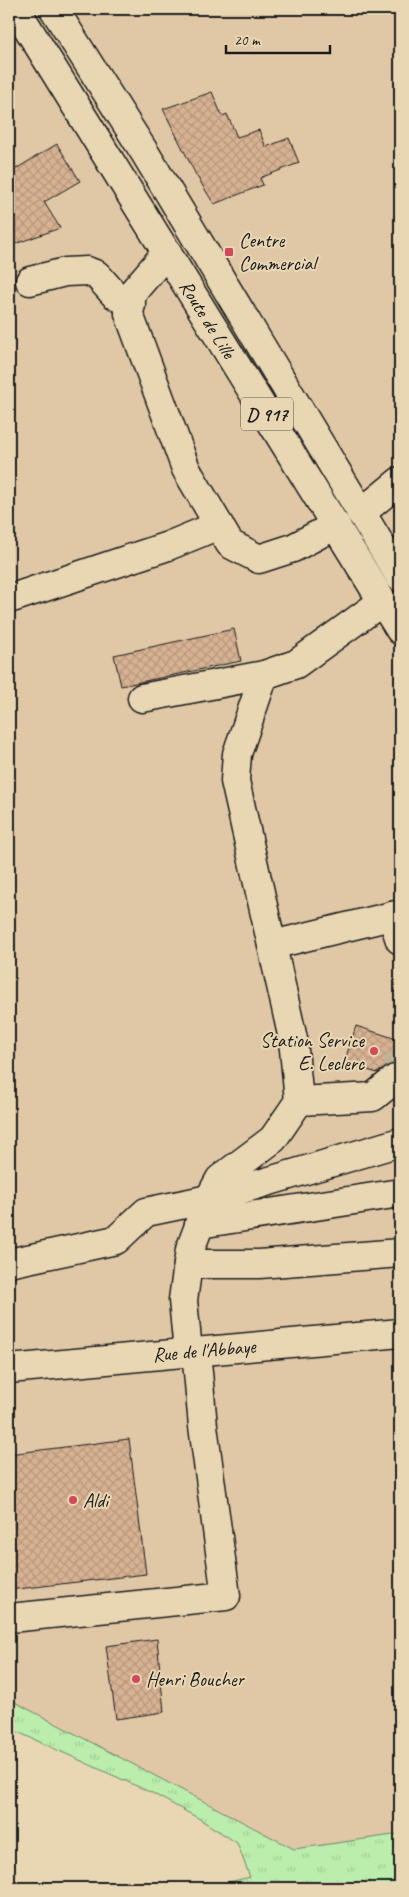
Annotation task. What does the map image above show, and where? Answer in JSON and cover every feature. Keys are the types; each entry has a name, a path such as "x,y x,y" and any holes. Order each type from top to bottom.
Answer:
{"main road":[{"name":"Route de Lille","path":"16,9 400,630"},
{"name":"Route de Lille","path":"54,9 144,153 400,577"},
{"path":"167,252 132,293 129,314 186,468 230,544 259,559 293,548 336,525"},
{"path":"30,281 65,272 97,274 114,294 131,306"},
{"path":"361,513 400,481"},
{"path":"9,599 168,546 219,525"},
{"path":"142,698 264,676 296,664 382,601"},
{"path":"10,1618 226,1596 183,1300 190,1250 209,1199 220,1179 273,1140 299,1100 294,1039 235,781 237,754 264,676"},
{"path":"272,946 397,923"},
{"path":"299,1100 373,1097 395,1079"},
{"path":"9,1263 116,1240 146,1212 209,1199 400,1142"},
{"path":"200,1224 400,1192"},
{"path":"188,1264 259,1264 400,1253"},
{"name":"Rue de l'Abbaye","path":"9,1369 400,1333"}],"shaded area":[{"path":"9,9 400,9 400,1834 294,1849 9,1699"}],"green space":[{"path":"9,1699 294,1849 400,1834 400,1888 204,1888 250,1877 237,1843 198,1818 152,1793 9,1728"}],"building":[{"path":"212,92 222,116 227,114 237,137 259,130 266,147 289,138 299,163 260,178 263,185 214,204 196,175 163,109"},
{"path":"57,144 80,181 44,202 60,228 9,246 9,173"},
{"path":"234,629 241,661 121,686 114,655"},
{"name":"Station Service E. Leclerc","path":"356,1026 400,1040 400,1064 392,1064 377,1073 344,1063"},
{"name":"Aldi","path":"129,1439 146,1574 9,1590 9,1454"},
{"name":"Henri Boucher","path":"157,1639 164,1712 116,1719 106,1646"}],"tunnel":[{"path":"395,1079 400,1055"}],"place":[{"name":"Centre Commercial","path":"229,252"},
{"name":"Station Service E. Leclerc","path":"374,1051"},
{"name":"Aldi","path":"73,1500"},
{"name":"Henri Boucher","path":"136,1679"}]}
